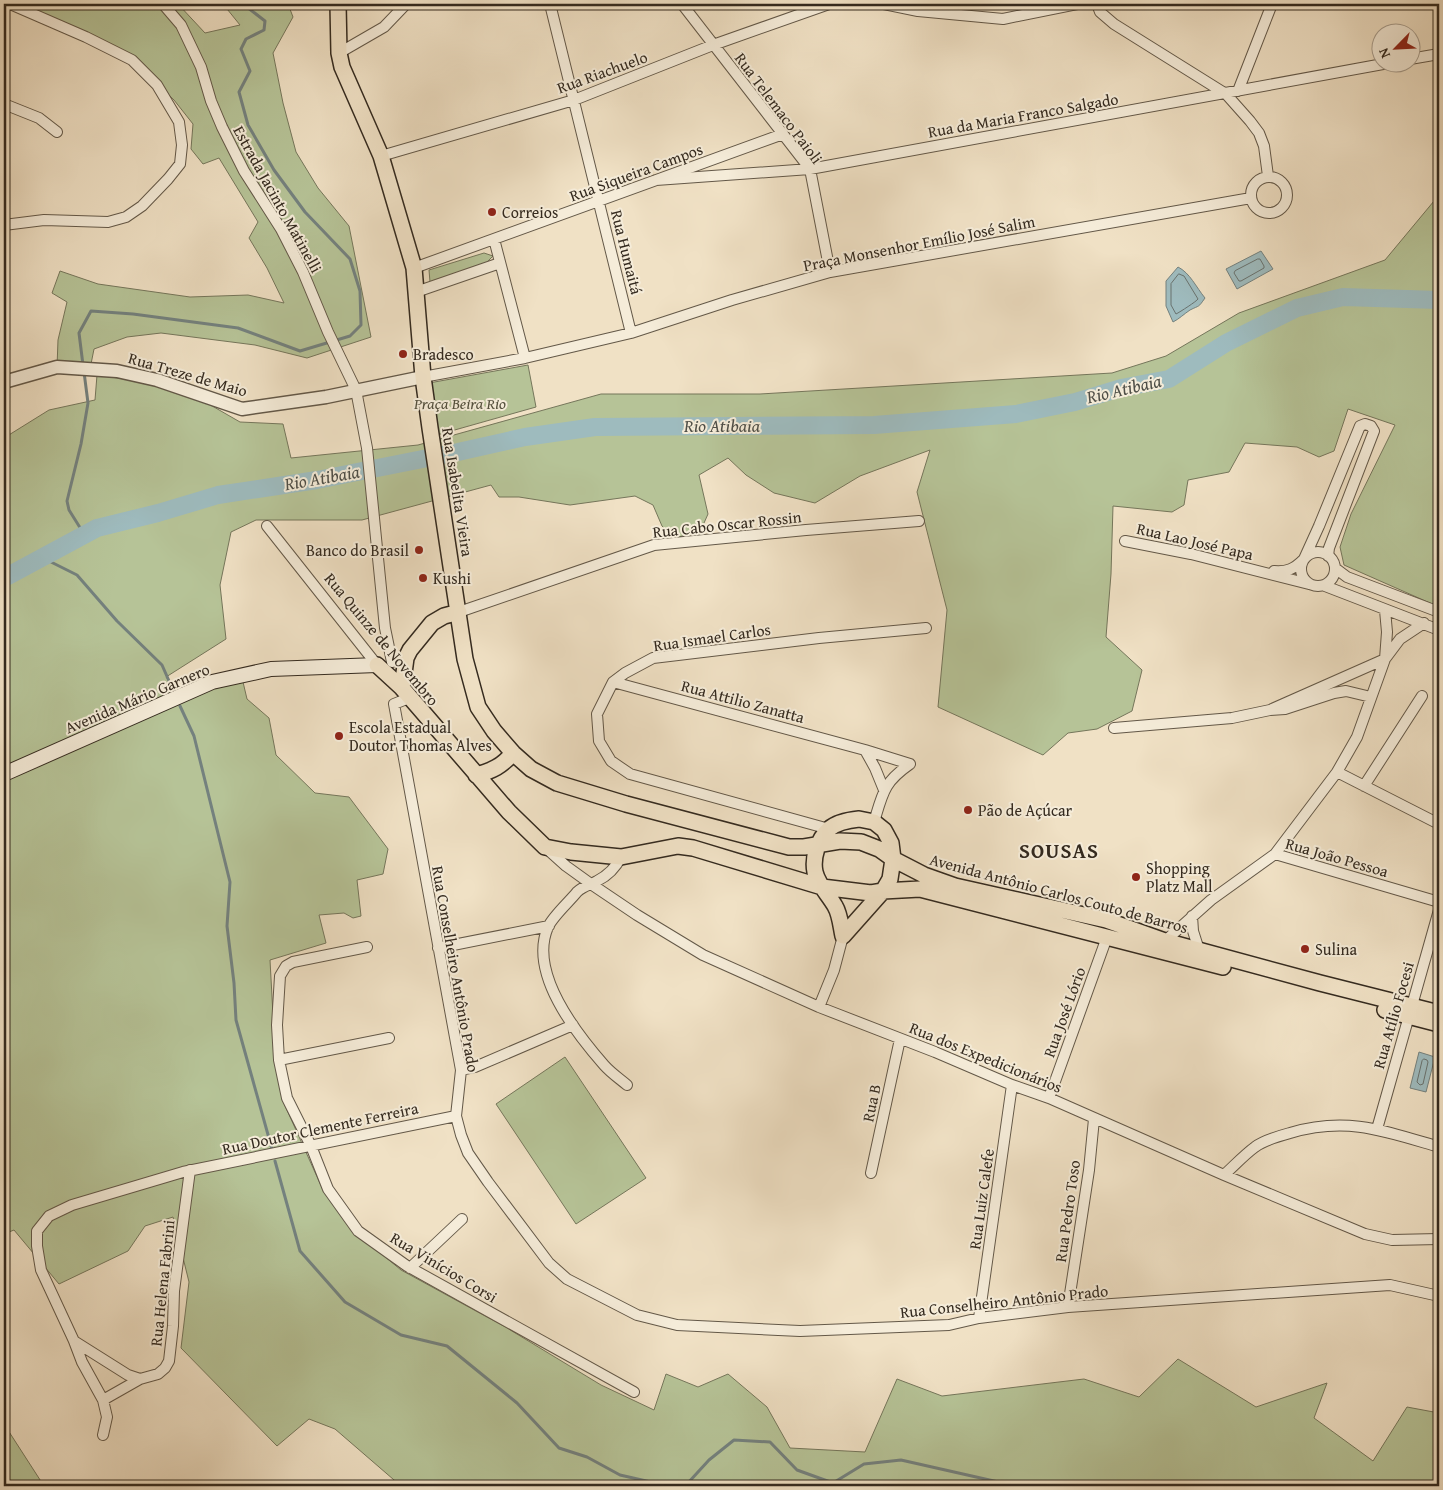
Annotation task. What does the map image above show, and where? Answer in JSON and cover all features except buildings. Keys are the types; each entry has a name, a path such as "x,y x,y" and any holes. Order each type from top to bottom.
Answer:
{"main road":[{"name":"Rua Isabelita Vieira","path":"338,4 339,53 342,67 381,156 414,268 423,377 458,612"},
{"path":"405,693 392,662 410,650 432,623 444,616 458,612"},
{"name":"Avenida Antônio Carlos Couto de Barros","path":"458,612 465,659 478,707 494,731 513,753 531,769 558,783 626,804 790,847 804,848 840,841 861,842 879,849 893,859 924,875 955,886 1106,920 1165,941 1410,1011 1439,1024"},
{"name":"Rua Quinze de Novembro","path":"392,662 405,693 509,812 545,846"},
{"name":"Avenida Mário Garnero","path":"4,774 212,682 271,669 392,662"},
{"path":"476,775 492,771 505,763 513,753"},
{"path":"859,819 874,822 884,830 891,843 893,859 890,879 884,891 843,936 836,908 815,873 814,861 818,844 830,829 849,820 859,819"},
{"path":"545,846 571,852 621,857"},
{"name":"Avenida Antônio Carlos Couto de Barros","path":"621,857 678,846 693,848 822,887 858,893 920,889 1292,984 1410,1011 1439,1013"}],"street":[{"path":"4,225 44,220 108,222 126,217 142,206 180,164 182,145 179,122 162,92 132,60 86,37 10,4"},
{"name":"Estrada Jacinto Matinelli","path":"163,4 180,24 201,67 211,101 222,127 244,171 281,229 356,390 367,448 385,628 392,662"},
{"path":"339,53 384,27 406,4"},
{"name":"Rua Humaitá","path":"550,4 631,333"},
{"name":"Rua Telemaco Paioli","path":"682,4 810,170 830,272"},
{"name":"Rua Riachuelo","path":"381,156 574,100 713,45 829,4"},
{"path":"884,4 1003,19 1077,4"},
{"path":"1097,4 1100,12 1114,24 1226,94 1259,133 1264,146 1268,176"},
{"path":"1238,91 1272,4"},
{"path":"1420,57 1439,54"},
{"name":"Rua da Maria Franco Salgado","path":"656,180 810,170 1370,66"},
{"path":"4,104 39,118 57,132"},
{"name":"Rua Siqueira Campos","path":"414,268 783,134"},
{"path":"1268,176 1277,178 1285,186 1287,198 1285,204 1275,212 1269,213 1257,208 1250,198 1256,182 1268,176"},
{"name":"Praça Monsenhor Emílio José Salim","path":"423,377 525,358 631,333 732,300 830,272 1250,198"},
{"path":"494,239 525,358"},
{"path":"416,292 500,263"},
{"name":"Rua Treze de Maio","path":"4,382 57,367 116,371 156,380 242,409 326,397 423,377"},
{"path":"1328,556 1329,548 1374,431 1372,426 1365,424 1360,426 1300,569 1302,578 1309,584 1317,587 1325,586 1439,630"},
{"name":"Rua Cabo Oscar Rossin","path":"458,612 654,545 919,521"},
{"name":"Rua Quinze de Novembro","path":"267,526 392,662"},
{"name":"Rua Lao José Papa","path":"1125,541 1191,554 1309,584"},
{"path":"1304,559 1309,554 1316,552 1328,556 1333,561 1334,575 1325,586"},
{"name":"Rua Lao José Papa","path":"1258,571 1286,571 1293,569 1304,559"},
{"path":"1335,568 1347,577 1439,612"},
{"path":"1275,854 1337,772 1357,737 1385,658 1387,632 1384,610"},
{"path":"1270,710 1385,658 1400,639 1424,623"},
{"name":"Rua Ismael Carlos","path":"613,682 653,658 819,638 926,628"},
{"path":"613,682 597,714 599,741 611,761 630,774 830,829"},
{"name":"Rua Attilio Zanatta","path":"613,682 865,750 910,764 897,773 884,790"},
{"path":"1114,728 1232,718 1270,710 1285,710 1334,693 1346,691 1371,698"},
{"name":"Rua Conselheiro Antônio Prado","path":"405,693 394,704 461,1070 456,1116 468,1153 550,1263 567,1280 637,1315 684,1326 800,1331 949,1325 979,1318 1068,1307 1390,1285 1439,1296"},
{"path":"1364,786 1422,696"},
{"path":"865,750 884,790 874,822"},
{"path":"1337,772 1439,824"},
{"name":"Rua dos Expedicionários","path":"545,846 566,866 591,884 637,915 703,955 819,1007 935,1052 1012,1085 1049,1098 1224,1176 1365,1234 1392,1240 1439,1239"},
{"name":"Rua João Pessoa","path":"1165,941 1192,916 1275,854 1439,902"},
{"path":"621,857 609,873 580,889 549,926 544,942 543,959 549,982 573,1025 606,1066 627,1085"},
{"name":"Rua Atílio Focesi","path":"1377,1129 1439,910"},
{"path":"1192,916 1193,931 1199,950"},
{"path":"438,948 549,926"},
{"path":"819,1007 834,970 843,936"},
{"name":"Rua José Lório","path":"1049,1098 1107,937"},
{"name":"Rua Vinícios Corsi","path":"367,947 293,962 286,966 280,976 277,1026 279,1060 287,1098 312,1146 328,1188 358,1231 410,1268 634,1392"},
{"path":"461,1070 475,1068 573,1025"},
{"path":"279,1060 389,1038"},
{"name":"Rua B","path":"871,1173 900,1039"},
{"name":"Rua Luiz Calefe","path":"979,1318 1012,1085"},
{"name":"Rua Doutor Clemente Ferreira","path":"190,1170 456,1116"},
{"name":"Rua Pedro Toso","path":"1068,1307 1089,1170 1094,1119"},
{"path":"1224,1176 1256,1146 1301,1130 1328,1125 1377,1129 1439,1147"},
{"path":"103,1435 107,1416 103,1400 82,1362 41,1270 37,1246 37,1231 49,1216 72,1205 190,1170"},
{"name":"Rua Helena Fabrini","path":"103,1400 140,1379 158,1374 169,1361 174,1291 190,1170"},
{"path":"410,1268 462,1219"},
{"path":"74,1341 128,1375 140,1379"}],"green space":[{"path":"4,4 178,4 205,33 240,25 223,4 288,4 293,17 273,53 283,103 296,152 318,188 349,226 371,337 307,358 255,345 161,333 127,337 94,349 91,364 57,367 58,340 67,302 52,293 60,271 98,284 190,297 248,295 284,303 267,268 249,238 258,222 219,158 203,164 191,149 193,124 174,100 132,60 61,26"},
{"path":"1439,195 1439,607 1344,565 1340,547 1351,514 1395,425 1348,409 1334,451 1319,457 1297,447 1245,443 1229,472 1188,480 1184,505 1172,512 1113,506 1111,574 1106,637 1142,670 1132,711 1097,729 1068,733 1043,755 938,707 947,610 917,492 930,450 860,476 815,503 774,493 746,475 728,458 699,475 708,514 700,532 674,538 662,526 653,505 635,496 570,505 519,497 499,497 491,485 362,520 256,520 231,532 220,585 226,639 166,677 174,687 243,682 247,699 269,718 276,755 315,793 349,797 388,849 383,874 357,880 361,916 353,918 344,913 319,915 326,943 270,960 275,1052 282,1099 323,1190 354,1231 401,1270 507,1328 601,1385 654,1410 666,1374 698,1387 728,1374 767,1407 790,1448 865,1452 897,1379 942,1396 1084,1379 1139,1397 1178,1359 1256,1407 1327,1383 1314,1418 1373,1461 1407,1407 1439,1413 1439,1486 401,1486 335,1429 309,1419 277,1446 181,1348 189,1282 173,1217 145,1226 128,1251 59,1284 14,1230 4,1234 4,438 49,410 95,400 97,375 152,383 207,403 240,422 283,424 291,458 418,445 601,394 760,394 1112,373 1166,356 1239,313 1385,260"},
{"path":"484,253 493,256 486,263 430,282 429,270"},
{"name":"Praça Beira Rio","path":"528,365 536,407 437,435 429,383"},
{"path":"565,1057 646,1178 576,1224 496,1104"},
{"path":"4,1424 44,1486 4,1486"}],"water":[{"path":"1261,251 1273,269 1237,289 1226,269"},
{"path":"1178,267 1189,277 1205,298 1199,306 1173,322 1166,306 1166,281"},
{"path":"1419,1052 1435,1057 1426,1092 1410,1088"}],"waterway":[{"path":"83,365 79,333 91,311 133,314 238,328 300,351 350,336 361,325 360,291 350,259 305,212 274,170 248,125 239,92 250,71 241,49 246,39 264,30 265,21 243,4"},
{"name":"Rio Atibaia","path":"4,578 97,528 158,513 218,495 317,480 525,437 595,427 874,425 1016,414 1075,402 1121,388 1169,379 1226,343 1297,308 1343,297 1439,300"},
{"path":"84,372 88,403 81,444 67,501 69,510 84,534"},
{"path":"41,557 77,575 117,621 162,665 173,690"},
{"path":"180,706 194,736 230,882 227,926 234,983 236,1020 272,1149"},
{"path":"275,1161 300,1251 345,1302 401,1335 447,1346 517,1403 559,1448 587,1457 620,1475 655,1483 687,1484 709,1460 734,1440 770,1442 797,1470 833,1483 864,1464 901,1460 1016,1486"}],"place":[{"name":"Correios","path":"492,212"},
{"name":"Bradesco","path":"403,354"},
{"name":"Banco do Brasil","path":"419,550"},
{"name":"Kushi","path":"423,578"},
{"name":"Escola Estadual Doutor Thomas Alves","path":"339,736"},
{"name":"Pão de Açúcar","path":"968,810"},
{"name":"Shopping Platz Mall","path":"1136,877"},
{"name":"Sulina","path":"1305,949"}],"district":[{"name":"SOUSAS","path":"1059,851"}]}
